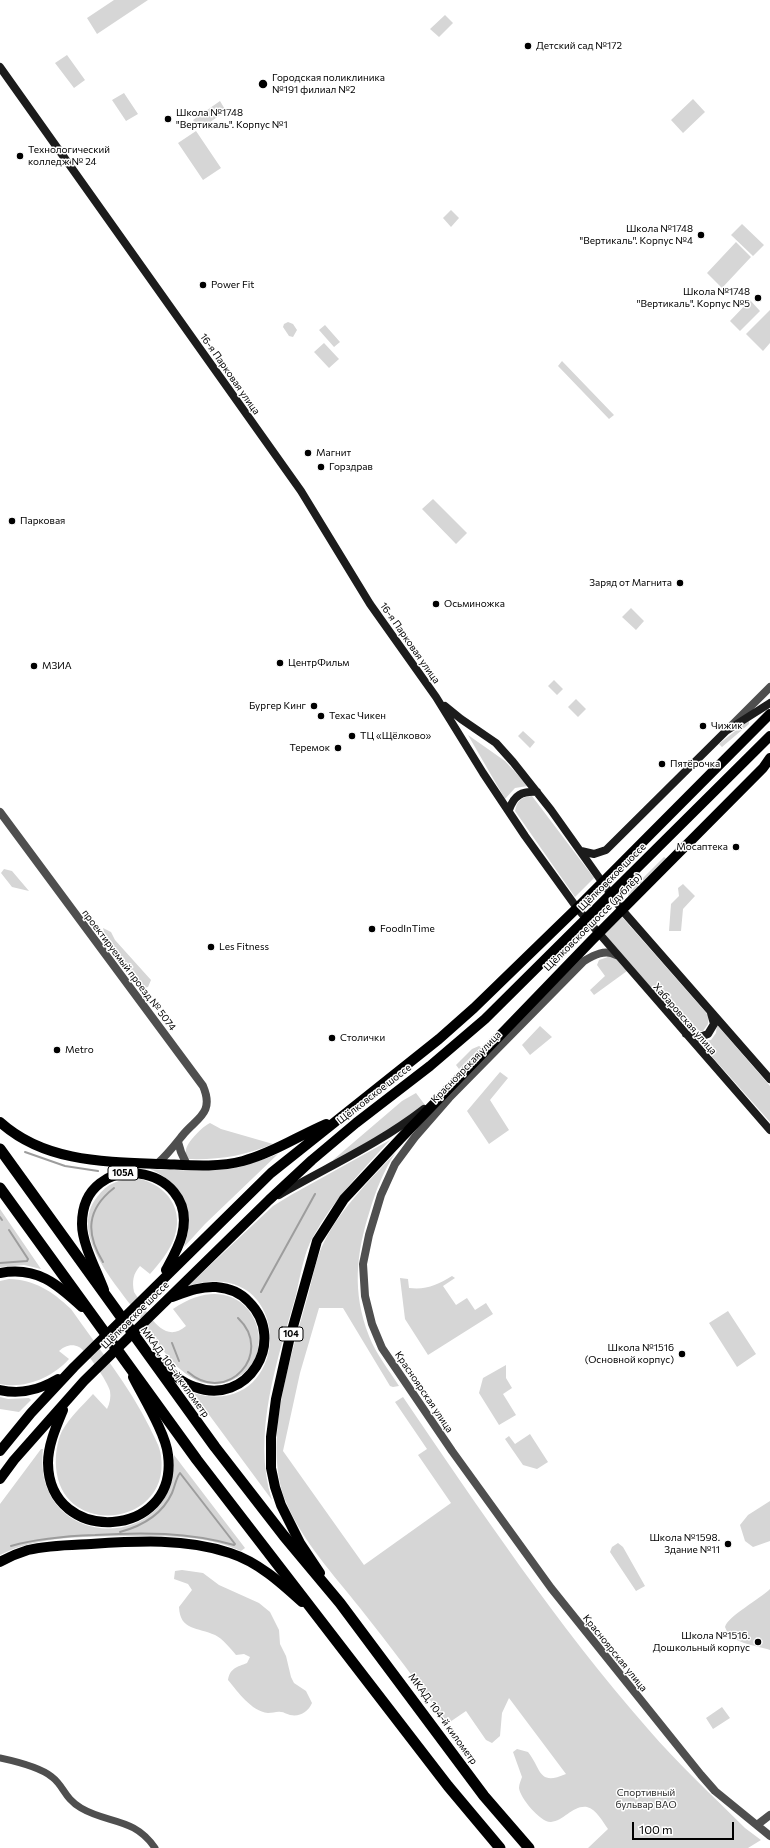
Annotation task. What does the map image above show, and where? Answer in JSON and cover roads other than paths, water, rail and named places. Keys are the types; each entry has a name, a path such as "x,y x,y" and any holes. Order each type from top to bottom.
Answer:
{"highway":[{"name":"МКАД, 105-й километр","path":"0,1149 220,1453 284,1536 340,1603"},
{"path":"0,1188 197,1460 448,1786 500,1848"},
{"name":"МКАД, 104-й километр","path":"340,1603 484,1796 529,1848"}],"main road":[{"name":"16-я Парковая улица","path":"0,67 312,508 318,522 367,600 436,697 483,772 586,920"},
{"name":"16-я Парковая улица","path":"436,697 461,719 496,743 537,792 611,895"},
{"path":"580,850 588,854 594,854 606,850 726,731 770,703"},
{"name":"Щёлковское шоссе","path":"0,1451 31,1412 71,1370 271,1173 457,1024 577,908 770,714"},
{"name":"Щёлковское шоссе","path":"0,1479 14,1460 84,1381 269,1200 312,1160 356,1123 467,1035 586,920 770,736"},
{"name":"Щёлковское шоссе (дублёр)","path":"442,1095 598,934 767,765 770,758"},
{"path":"509,810 511,802 518,794 537,792"},
{"path":"611,895 622,910 770,1079"},
{"name":"Хабаровская улица","path":"586,920 770,1130"},
{"path":"684,1032 697,1038 708,1034 714,1024 709,1009"},
{"path":"269,1200 395,1130 442,1095"},
{"name":"104","path":"340,1603 300,1543 280,1505 271,1468 271,1437 276,1399 289,1341 317,1242 344,1199 442,1095"},
{"path":"0,1122 9,1130 30,1142 67,1156 157,1164 215,1165 253,1158 275,1149 309,1131 336,1120"},
{"name":"105A","path":"109,1301 84,1236 82,1215 90,1195 101,1183 115,1175 126,1172 148,1174 166,1185 179,1202 182,1212 182,1234 171,1261 158,1283"},
{"path":"0,1273 23,1271 50,1280 65,1291 90,1314"},
{"path":"144,1350 187,1384 199,1389 211,1391 236,1386 250,1376 260,1362 264,1346 264,1329 262,1321 254,1306 241,1295 226,1289 209,1287 167,1299"},
{"path":"66,1402 55,1430 48,1462 49,1474 57,1495 73,1512 95,1522 118,1523 140,1515 149,1508 163,1489 169,1466 168,1454 165,1443 126,1363"},
{"path":"0,1390 22,1392 34,1390 49,1384 71,1370"},
{"path":"0,1562 14,1554 57,1545 175,1542 207,1546 231,1553 257,1565 283,1584 319,1617"}],"street":[{"path":"726,731 770,687"},
{"name":"проектируемый проезд № 5074","path":"0,812 203,1086 206,1093 207,1105 203,1114 157,1164"},
{"name":"Красноярская улица","path":"616,954 609,951 604,952 584,961 492,1055 415,1137 398,1159 387,1180 369,1235 363,1264 365,1296 373,1329 382,1348 551,1588 715,1791 770,1836"},
{"path":"178,1142 187,1165"},
{"path":"0,1758 19,1763 52,1776 70,1801 82,1809 135,1827 155,1848"},
{"path":"757,1825 770,1815"}],"waterway":[{"path":"25,1152 65,1166 98,1171"},
{"path":"103,1262 93,1241 91,1231 92,1222 98,1204 114,1188"},
{"path":"261,1292 315,1194"},
{"path":"0,1263 27,1261 28,1259 9,1230"},
{"path":"188,1372 203,1381 217,1383 231,1379 242,1371 249,1359 251,1346 248,1332 238,1318"},
{"path":"172,1343 179,1361"},
{"path":"11,1546 53,1538 130,1533 182,1535 235,1544 180,1473 172,1493 163,1508 143,1523 120,1532"}],"place":[{"name":"Детский сад №172","path":"528,46"},
{"name":"Городская поликлиника №191 филиал №2","path":"263,84"},
{"name":"Школа №1748 \"Вертикаль\". Корпус №1","path":"168,119"},
{"name":"Технологический колледж № 24","path":"20,156"},
{"name":"Школа №1748 \"Вертикаль\". Корпус №4","path":"701,235"},
{"name":"Power Fit","path":"203,285"},
{"name":"Школа №1748 \"Вертикаль\". Корпус №5","path":"758,298"},
{"name":"Магнит","path":"308,453"},
{"name":"Горздрав","path":"321,467"},
{"name":"Парковая","path":"12,521"},
{"name":"Заряд от Магнита","path":"680,583"},
{"name":"Осьминожка","path":"436,604"},
{"name":"ЦентрФильм","path":"280,663"},
{"name":"МЗИА","path":"34,666"},
{"name":"Бургер Кинг","path":"314,706"},
{"name":"Техас Чикен","path":"321,716"},
{"name":"Чижик","path":"703,726"},
{"name":"ТЦ «Щёлково»","path":"352,736"},
{"name":"Теремок","path":"338,748"},
{"name":"Пятёрочка","path":"662,764"},
{"name":"Мосаптека","path":"736,847"},
{"name":"FoodInTime","path":"372,929"},
{"name":"Les Fitness","path":"211,947"},
{"name":"Столички","path":"332,1038"},
{"name":"Metro","path":"57,1050"},
{"name":"Школа №1516 (Основной корпус)","path":"682,1354"},
{"name":"Школа №1598. Здание №11","path":"728,1544"},
{"name":"Школа №1516. Дошкольный корпус","path":"758,1642"}],"park label":[{"name":"Спортивный бульвар ВАО","path":"646,1798"}]}
